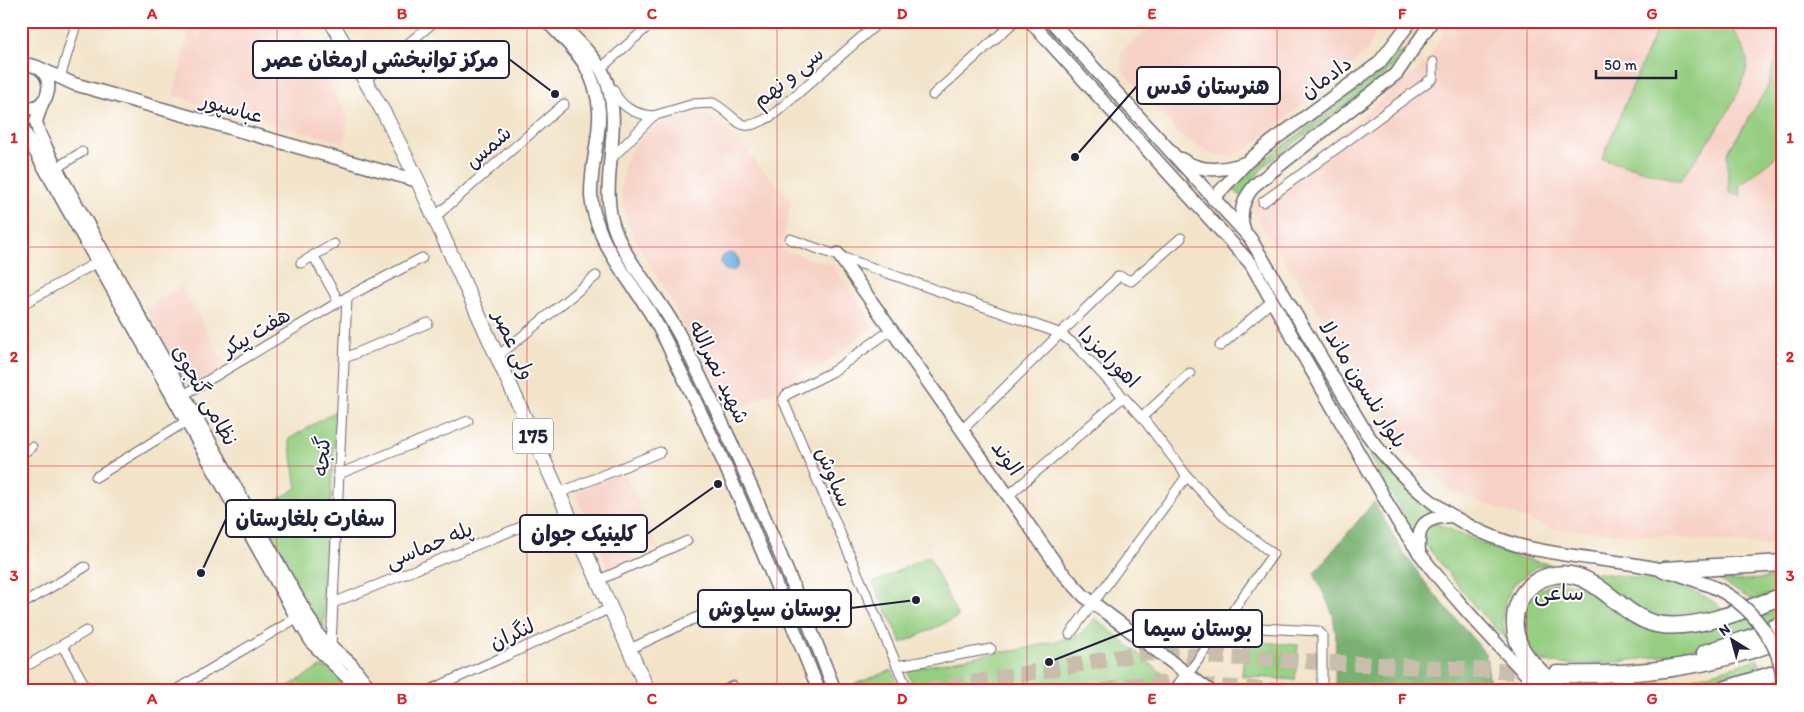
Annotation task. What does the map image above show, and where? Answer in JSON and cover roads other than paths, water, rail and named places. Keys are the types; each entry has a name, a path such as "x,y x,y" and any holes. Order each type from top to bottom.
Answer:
{"highway":[{"path":"1664,570 1783,563"},
{"path":"1559,691 1522,650 1516,636 1514,621 1523,591 1538,580 1554,575 1569,575 1582,579 1608,594 1632,615 1646,622 1662,625 1711,619 1783,596"},
{"path":"1638,674 1716,650 1783,624"},
{"path":"1557,674 1638,674 1725,659 1783,640"},
{"path":"1720,691 1783,671"},
{"path":"1764,691 1783,678"}],"main road":[{"name":"ولی عصر","path":"331,21 365,80 418,180 648,691"},
{"path":"547,21 583,63 598,73"},
{"path":"559,21 598,73"},
{"name":"بلوار نلسون ماندلا","path":"1030,21 1250,264 1338,418 1419,553 1491,637 1542,691"},
{"name":"بلوار نلسون ماندلا","path":"1051,21 1167,150 1246,233 1264,260 1352,410 1373,442 1404,480 1451,516 1472,528 1517,544 1664,570 1711,586 1734,598 1749,610 1761,625 1778,660 1782,691"},
{"path":"1411,21 1425,32"},
{"name":"دادمان","path":"1213,199 1248,162 1293,125 1379,63 1411,21"},
{"name":"دادمان","path":"1246,233 1240,216 1241,210 1256,184 1397,73 1432,21"},
{"name":"عباسپور","path":"22,65 37,67 74,84 418,180"},
{"path":"37,67 47,77 49,84 45,100 37,118"},
{"name":"شهید نصرالله","path":"598,73 613,119 608,202 616,232 628,256 657,297 682,338 742,469 835,691"},
{"name":"شهید نصرالله","path":"598,73 600,130 591,196 602,237 616,262 659,327 706,421 754,528 820,691"},
{"path":"21,108 33,108 60,89 74,84"},
{"name":"نظامی گنجوی","path":"37,118 39,133 101,260"},
{"name":"نظامی گنجوی","path":"21,126 101,260 301,616 360,691"},
{"path":"1167,150 1186,162 1203,169 1231,168 1248,162"},
{"path":"1213,199 1223,222 1250,264"},
{"name":"الوند","path":"838,254 963,429 1061,571 1094,604 1210,691"},
{"path":"1338,418 1343,422 1350,421 1352,410"},
{"path":"1358,451 1362,441 1366,439 1373,442"},
{"path":"1419,553 1418,534 1421,526 1434,518 1451,516"},
{"name":"نظامی گنجوی","path":"328,652 351,664 372,691"},
{"path":"1175,691 1192,677"},
{"path":"1187,691 1192,677"}],"street":[{"path":"60,78 77,21"},
{"path":"365,80 435,21"},
{"path":"653,116 634,113 623,105 615,95 609,80 598,73 654,21"},
{"name":"سی و نهم","path":"612,158 653,116 694,104 709,102 741,125 750,126 760,123 773,115 880,21"},
{"path":"933,95 1014,21"},
{"path":"1263,202 1433,78 1433,62"},
{"name":"شمس","path":"435,217 564,104"},
{"path":"21,126 37,118"},
{"path":"56,168 82,152"},
{"path":"963,429 1119,276 1131,281 1181,238"},
{"path":"790,239 838,254"},
{"path":"301,262 334,244"},
{"name":"اهورامزدا","path":"838,254 1059,333 1075,346 1142,416 1187,476 1226,518 1273,554 1223,626"},
{"path":"313,255 344,299"},
{"name":"هفت پیکر","path":"178,399 344,299 422,258"},
{"path":"21,305 101,260"},
{"path":"498,356 596,276"},
{"name":"گنجه","path":"328,652 333,603 345,358 344,299"},
{"path":"1220,346 1271,302"},
{"path":"345,358 428,323"},
{"name":"سیاوش","path":"891,330 832,372 786,395 783,400 907,688"},
{"path":"1142,416 1190,373"},
{"path":"1009,495 1123,397"},
{"path":"96,477 190,419"},
{"path":"339,474 468,421"},
{"path":"21,454 32,447"},
{"path":"559,493 660,452"},
{"path":"1070,634 1187,476"},
{"name":"پله حماسی","path":"333,603 538,520"},
{"path":"599,580 687,541"},
{"path":"21,605 85,567"},
{"name":"لنگران","path":"428,691 611,608"},
{"path":"174,691 301,616"},
{"path":"630,649 700,616"},
{"path":"1192,677 1223,626 1318,631 1322,635 1322,691"},
{"path":"30,664 86,631"},
{"path":"62,645 88,691"},
{"path":"897,666 991,649"},
{"path":"723,691 733,686"}],"water":[{"path":"730,253 736,256 739,262 736,268 730,271 724,268 721,262 724,256"}],"tunnel":[{"path":"925,691 1144,653 1538,673"},
{"path":"1103,691 1147,683 1289,691"}],"place":[{"name":"مرکز توانبخشی ارمغان عصر","path":"555,94"},
{"name":"هنرستان قدس","path":"1075,157"},
{"name":"کلینیک جوان","path":"718,484"},
{"name":"سفارت بلغارستان","path":"201,573"},
{"name":"بوستان سیاوش","path":"916,600"},
{"name":"بوستان سیما","path":"1049,662"}],"district":[{"name":"ساعی","path":"1559,592"}]}
